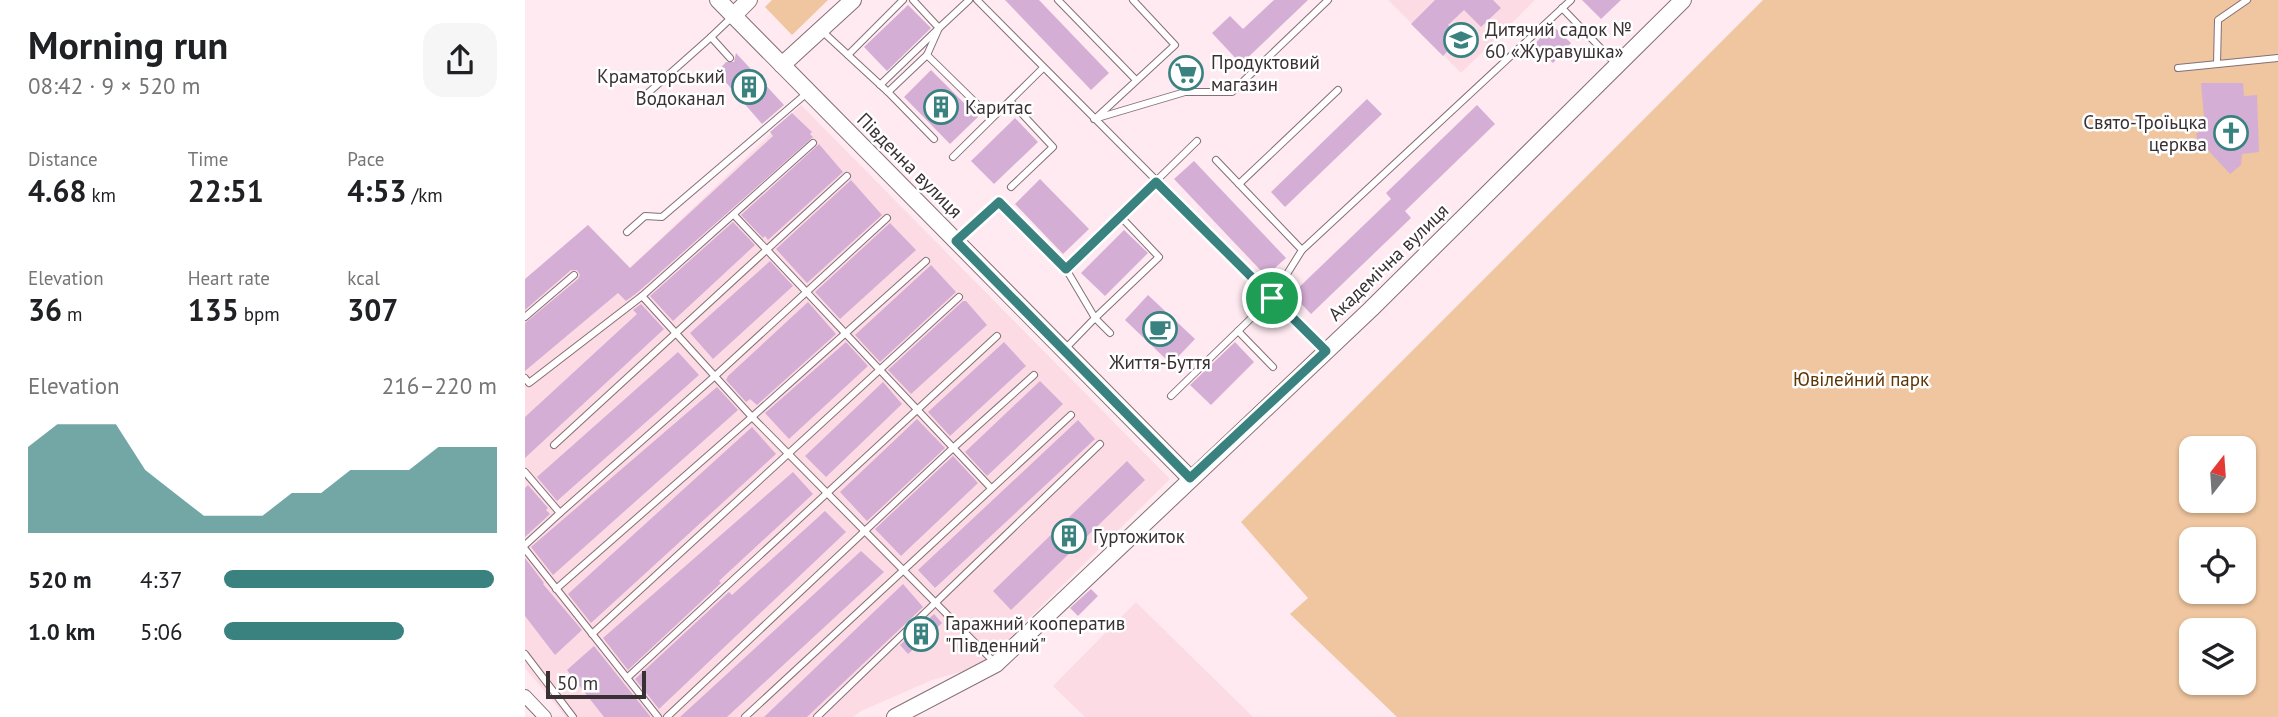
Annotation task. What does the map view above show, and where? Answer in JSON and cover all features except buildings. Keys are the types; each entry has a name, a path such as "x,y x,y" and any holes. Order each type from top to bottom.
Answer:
{"street":[{"name":"Південна вулиця","path":"718,0 1190,478"},
{"path":"733,16 749,0"},
{"path":"782,65 853,0"},
{"name":"Академічна вулиця","path":"895,717 996,664 1326,351 1683,0"},
{"path":"525,696 545,717"}],"lane":[{"path":"848,55 903,0"},
{"path":"913,0 939,28"},
{"path":"880,85 969,0"},
{"path":"977,0 1326,351"},
{"path":"1058,0 1136,80"},
{"path":"1094,120 1175,45 1133,0"},
{"path":"1094,120 1185,92 1233,92 1328,0"},
{"path":"1171,396 1272,298 1302,250 1570,0"},
{"path":"2217,64 2218,20 2247,0"},
{"path":"1562,8 1617,65"},
{"path":"639,101 733,16"},
{"path":"888,92 927,55 939,28"},
{"path":"821,30 934,139"},
{"path":"711,37 730,58"},
{"path":"927,55 979,106"},
{"path":"2178,68 2278,58"},
{"path":"953,157 1043,68"},
{"path":"1239,184 1338,90"},
{"path":"627,232 645,216 662,218 809,91"},
{"path":"1010,102 1053,147 1011,187"},
{"path":"1066,269 1197,141"},
{"path":"525,378 529,383 642,296 813,143"},
{"path":"1216,160 1302,250"},
{"path":"554,445 847,176"},
{"path":"956,241 999,202 1066,269 1095,318 1110,333"},
{"path":"734,215 991,488"},
{"path":"1064,350 1159,257 1121,217"},
{"path":"658,717 525,547 887,218"},
{"path":"556,589 926,261"},
{"path":"525,317 574,275"},
{"path":"642,296 825,493 996,664"},
{"path":"592,634 959,297"},
{"path":"1238,331 1273,368"},
{"path":"627,678 997,336"},
{"path":"667,717 1034,375"},
{"path":"744,717 1071,415"},
{"path":"817,717 1100,444"},
{"path":"525,472 560,513"},
{"path":"525,654 573,717"},
{"path":"525,670 532,663"}],"shaded area":[{"name":"Дитячий садок № 60 «Журавушка»","path":"1388,0 1535,0 1461,73"},
{"path":"801,105 1170,479 981,666 932,680 853,717 566,717 525,668 525,279 588,225 630,268"},
{"path":"1136,602 1253,717 1085,717 1053,686"}],"green space":[{"path":"772,0 828,0 792,35 765,7"},
{"name":"Ювілейний парк","path":"1763,0 2278,0 2278,717 1397,717 1290,614 1308,598 1241,522"}],"place":[{"name":"Дитячий садок № 60 «Журавушка»","path":"1461,40"},
{"name":"Продуктовий магазин","path":"1186,73"},
{"name":"Краматорський Водоканал","path":"749,87"},
{"name":"Каритас","path":"941,107"},
{"name":"Свято-Троїьцка церква","path":"2231,133"},
{"name":"Життя-Буття","path":"1160,329"},
{"name":"Гуртожиток","path":"1069,536"},
{"name":"Гаражний кооператив \"Південний\"","path":"921,634"}],"route":[{"path":"1156,182 1272,298 1326,351 1190,478 956,241 999,202 1066,269 1156,182"}]}
